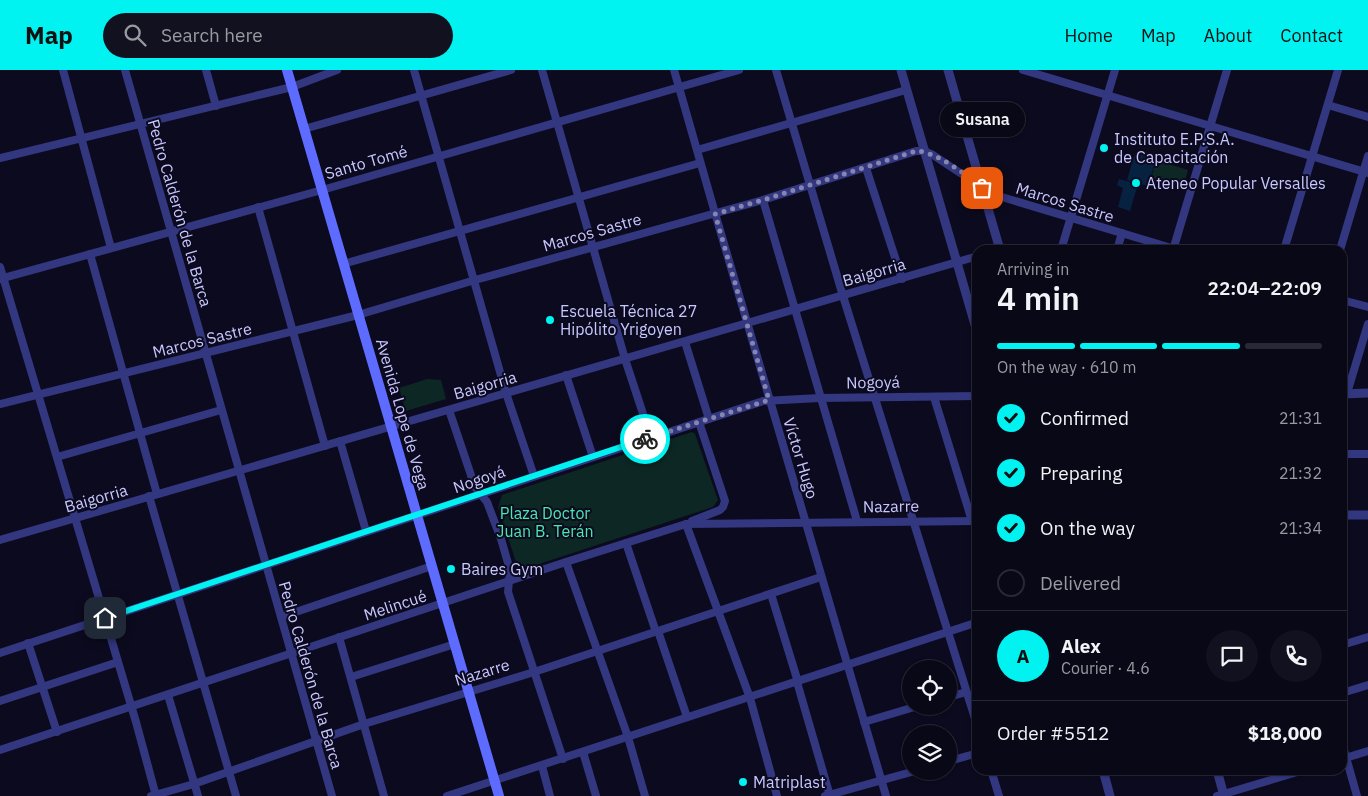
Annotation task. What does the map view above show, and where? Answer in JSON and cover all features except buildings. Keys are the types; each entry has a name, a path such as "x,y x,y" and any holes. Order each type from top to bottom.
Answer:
{"main road":[{"name":"Avenida Lope de Vega","path":"287,70 499,796"}],"street":[{"path":"63,70 112,248"},
{"name":"Pedro Calderón de la Barca","path":"125,70 332,796"},
{"path":"206,70 216,106"},
{"path":"0,158 292,87 337,70"},
{"path":"414,70 506,393 534,476"},
{"path":"304,129 510,70"},
{"path":"542,70 592,247 650,438"},
{"name":"Víctor Hugo","path":"674,70 886,796"},
{"name":"Santo Tomé","path":"2,278 322,190 739,70"},
{"path":"776,70 809,186 972,710"},
{"path":"901,70 972,315"},
{"path":"948,70 998,245"},
{"path":"1023,70 1366,173"},
{"path":"1063,245 1115,70"},
{"path":"1176,245 1227,70"},
{"path":"1286,245 1338,70"},
{"path":"697,150 906,90"},
{"path":"1328,105 1368,117"},
{"name":"Marcos Sastre","path":"0,404 358,315 475,280 763,200 916,151 924,151 933,155 992,194 1159,245"},
{"path":"1342,245 1366,173 1368,156"},
{"path":"343,264 700,163"},
{"path":"866,168 902,279"},
{"path":"763,200 857,522"},
{"path":"258,207 325,446"},
{"path":"1118,245 1122,233"},
{"path":"90,254 140,434 177,594 236,796"},
{"name":"Baigorria","path":"0,540 972,258"},
{"path":"0,267 118,662 154,795"},
{"path":"1347,301 1368,307"},
{"path":"1347,388 1368,324"},
{"path":"685,342 709,419"},
{"path":"566,375 592,457"},
{"path":"1347,394 1368,393"},
{"name":"Nogoyá","path":"0,653 366,531 769,400 972,396"},
{"path":"934,397 972,512"},
{"path":"57,458 221,410"},
{"path":"449,410 475,487 487,502 506,555 510,570 508,592 563,759"},
{"path":"699,422 724,495 723,507 686,524 750,698 777,796"},
{"path":"340,441 366,531"},
{"path":"1347,454 1368,454"},
{"path":"1347,515 1368,515"},
{"name":"Nazarre","path":"805,522 972,521"},
{"name":"Melincué","path":"0,750 686,524 805,522"},
{"path":"626,543 687,718"},
{"path":"566,562 628,737 645,796"},
{"path":"281,617 432,566"},
{"name":"Nazarre","path":"154,795 194,784 364,724 534,672 821,577"},
{"path":"771,594 798,682 828,796 902,775"},
{"path":"447,796 972,624"},
{"path":"339,637 384,796"},
{"path":"1347,643 1368,637"},
{"path":"28,644 57,732"},
{"path":"350,677 455,644"},
{"path":"0,701 118,662"},
{"path":"1347,691 1368,685"},
{"path":"957,695 966,692"},
{"path":"168,695 198,796"},
{"path":"864,722 902,711"},
{"path":"1347,757 1368,751"},
{"path":"583,752 596,796"},
{"path":"957,760 972,755"},
{"path":"1347,764 1357,796"},
{"path":"542,766 550,796"},
{"path":"993,775 999,796"},
{"path":"1104,775 1110,796"},
{"path":"1217,775 1222,795 1288,775"}],"green space":[{"path":"1156,160 1188,170 1183,188 1151,179"},
{"path":"427,379 441,380 446,399 406,411 399,388"},
{"name":"Plaza Doctor Juan B. Terán","path":"692,432 695,434 718,500 713,507 527,568 517,565 498,507 502,495"}],"water":[{"path":"1135,153 1156,159 1148,186 1127,180"},
{"path":"1119,179 1138,184 1130,211 1118,207 1123,188 1117,185"}],"way so far":[{"path":"645,439 769,400 715,214 916,151 924,151 933,155 973,180 982,188"}],"place":[{"name":"Instituto E.P.S.A. de Capacitación","path":"1104,148"},
{"name":"Ateneo Popular Versalles","path":"1136,183"},
{"name":"Susana","path":"982,188"},
{"name":"Escuela Técnica 27 Hipólito Yrigoyen","path":"550,320"},
{"name":"Baires Gym","path":"451,569"},
{"name":"Matriplast","path":"743,782"}],"route":[{"path":"105,618 645,439"}]}
